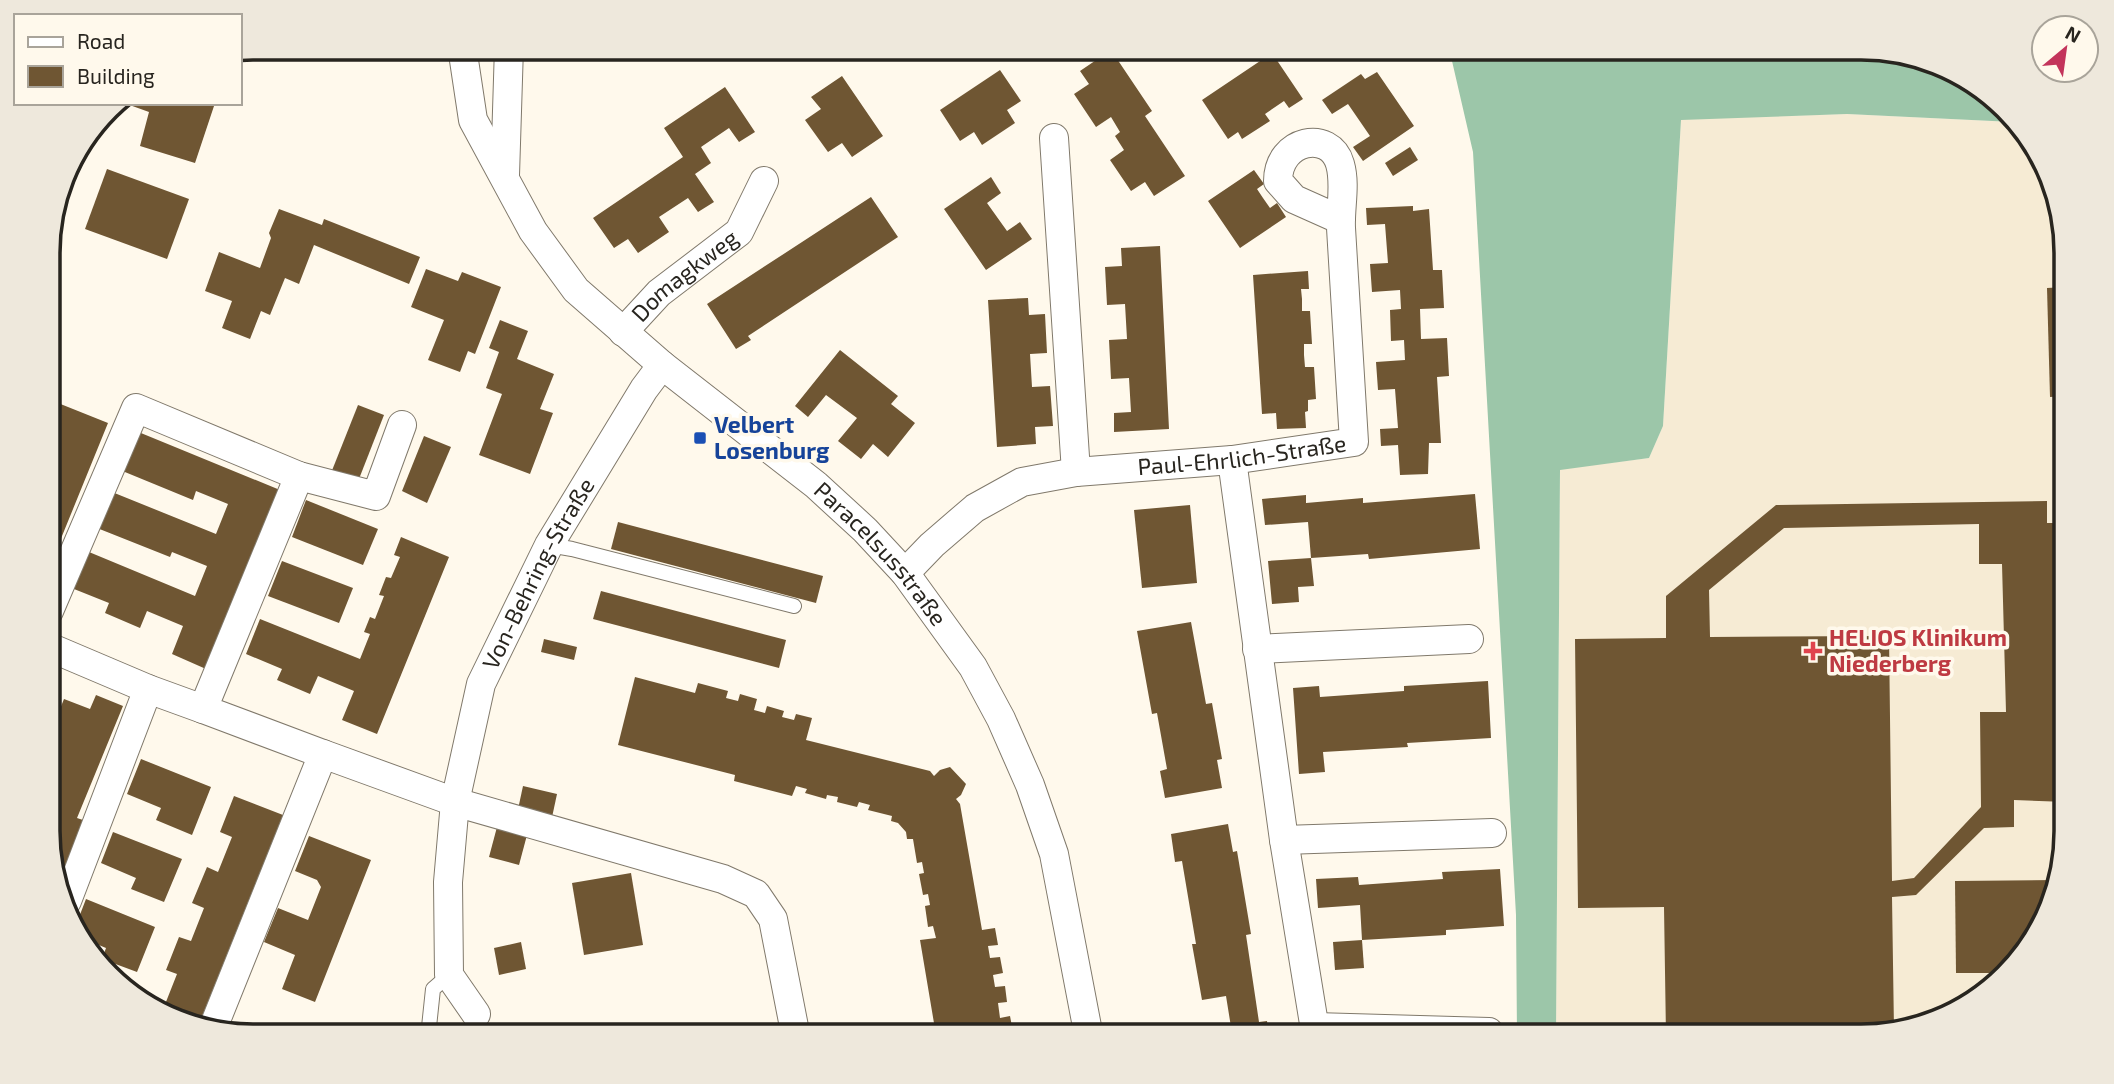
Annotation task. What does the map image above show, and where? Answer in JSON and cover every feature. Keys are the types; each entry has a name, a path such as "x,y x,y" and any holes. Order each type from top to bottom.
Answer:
{"street":[{"name":"Paracelsusstraße","path":"465,60 473,120 533,231 576,290 662,365 816,485 865,530 905,573 973,667 1001,719 1030,785 1054,854 1087,1024"},
{"name":"Paracelsusstraße","path":"505,178 509,60"},
{"path":"1054,138 1076,472"},
{"name":"Domagkweg","path":"623,332 659,293 739,232 764,181"},
{"name":"Paul-Ehrlich-Straße","path":"905,573 932,545 975,509 1023,482 1076,472 1232,460 1354,442 1341,220"},
{"name":"Von-Behring-Straße","path":"449,975 448,882 455,802 481,684 549,545 644,389 662,365"},
{"path":"59,585 136,408 299,476 376,496 402,425"},
{"path":"1232,460 1284,840 1314,1024"},
{"path":"203,709 299,476"},
{"path":"1257,649 1469,639"},
{"path":"59,651 148,689 455,802 723,879 756,894 773,919 793,1024"},
{"path":"70,893 148,689"},
{"path":"216,1021 323,754"},
{"path":"1284,840 1492,833"},
{"path":"449,975 476,1014"}],"lane":[{"path":"549,545 794,606"},
{"path":"429,1024 433,989 449,975"}],"shaded area":[{"name":"HELIOS Klinikum Niederberg","path":"1847,114 2004,122 2035,167 2048,203 2054,252 2054,844 2051,869 2035,917 2007,959 1989,977 1947,1005 1899,1021 1874,1024 1556,1024 1560,469 1649,458 1663,426 1681,119"}],"green space":[{"path":"1452,61 1887,61 1911,66 1947,79 1989,107 2004,122 1847,114 1681,120 1663,426 1649,458 1560,470 1556,1024 1517,1024 1516,915 1473,152"}],"building":[{"path":"1096,60 1118,60 1152,111 1145,116 1185,176 1154,196 1145,182 1131,191 1110,160 1124,150 1115,136 1120,132 1111,117 1096,127 1074,94 1089,84 1080,71"},
{"path":"1262,60 1277,60 1303,99 1289,108 1284,101 1265,114 1270,121 1242,139 1238,132 1228,139 1202,100"},
{"path":"1000,70 1021,101 1007,110 1015,123 982,145 974,132 960,141 940,110"},
{"path":"1377,72 1414,126 1363,161 1353,147 1370,136 1348,104 1332,114 1322,100 1361,74 1365,79"},
{"path":"842,76 883,136 852,157 842,143 828,152 805,120 821,109 811,97"},
{"path":"725,87 755,132 739,142 729,128 701,147 711,163 695,174 714,202 698,212 688,198 659,217 669,232 638,253 628,239 614,248 593,218 683,157 664,128"},
{"path":"130,105 214,105 195,163 140,146 149,112"},
{"path":"1410,147 1418,160 1393,176 1385,163"},
{"path":"107,169 189,199 167,259 85,229"},
{"path":"1254,170 1264,184 1257,189 1263,198 1270,208 1277,203 1286,217 1240,248 1208,201"},
{"path":"991,177 1001,193 987,203 1007,231 1020,222 1032,239 986,270 944,209"},
{"path":"871,197 898,237 748,336 751,340 736,349 707,304"},
{"path":"1413,206 1413,211 1429,209 1433,270 1442,270 1444,308 1420,309 1421,339 1447,338 1449,376 1437,377 1441,443 1429,443 1428,474 1400,475 1398,445 1381,446 1380,429 1398,428 1395,389 1378,390 1376,362 1405,360 1404,340 1391,341 1390,310 1401,309 1400,290 1372,292 1370,264 1388,263 1385,224 1367,225 1366,208"},
{"path":"279,209 322,225 324,219 420,257 409,284 314,245 299,284 285,278 270,315 261,311 250,339 222,328 232,301 205,291 219,252 260,268 271,238 269,233"},
{"path":"1160,246 1169,429 1114,432 1114,413 1131,412 1129,378 1111,379 1109,340 1127,339 1125,304 1107,305 1105,267 1122,266 1121,248"},
{"path":"426,269 458,281 462,272 501,287 475,354 468,351 460,372 428,360 444,320 411,307"},
{"path":"1308,271 1309,289 1301,289 1302,311 1310,311 1312,344 1304,344 1304,355 1305,367 1314,367 1316,399 1308,400 1308,411 1305,412 1306,428 1277,429 1276,413 1262,414 1253,275"},
{"path":"2047,288 2054,288 2054,397 2050,397"},
{"path":"1028,298 1029,315 1045,314 1047,353 1030,354 1032,387 1050,386 1053,426 1035,427 1036,444 997,447 988,300"},
{"path":"500,320 528,331 517,359 554,374 540,409 553,413 530,474 479,455 502,394 486,388 499,352 489,348"},
{"path":"840,350 898,396 891,404 915,423 888,457 873,444 861,459 838,441 857,418 826,395 808,417 795,406"},
{"path":"60,404 108,423 59,542"},
{"path":"358,405 384,415 357,484 331,473"},
{"path":"136,431 280,490 206,669 172,654 183,626 147,611 140,628 105,613 109,603 74,589 89,552 195,596 207,566 172,552 170,557 97,528 112,492 216,534 228,504 196,491 193,500 120,470"},
{"path":"424,436 451,447 427,503 402,491"},
{"path":"1475,494 1480,549 1369,559 1368,554 1311,558 1308,522 1265,525 1262,499 1306,495 1306,503 1363,498 1363,503"},
{"path":"306,500 378,529 363,565 292,537"},
{"path":"2047,501 2047,523 2054,523 2054,802 2014,800 2014,827 1984,828 1916,895 1892,897 1894,1022 1874,1024 1666,1024 1664,907 1578,908 1575,639 1666,638 1666,596 1776,505","holes":["1979,524 1979,564 2002,564 2006,712 1980,712 1981,807 1914,878 1892,881 1889,636 1710,637 1709,590 1784,528"]},
{"path":"1190,505 1197,583 1142,588 1134,510"},
{"path":"618,522 823,576 816,603 611,549"},
{"path":"401,537 449,557 377,734 342,720 354,691 318,676 310,694 277,680 282,669 246,654 260,619 360,659 370,634 364,632 370,617 375,619 384,596 379,595 386,577 391,578 400,557 394,555"},
{"path":"1311,558 1314,586 1298,587 1299,602 1272,604 1268,561"},
{"path":"282,561 353,588 339,623 268,596"},
{"path":"601,591 786,640 779,668 593,619"},
{"path":"1191,622 1206,704 1212,703 1222,759 1217,760 1222,788 1165,798 1160,771 1167,769 1157,713 1152,714 1137,631"},
{"path":"544,639 577,647 574,660 541,652"},
{"path":"635,677 695,693 698,683 728,691 726,698 738,701 740,694 757,699 754,710 765,713 767,706 784,711 782,717 794,720 796,714 812,718 806,740 930,771 934,776 940,770 950,767 966,784 956,799 960,804 982,930 995,928 998,945 988,946 990,958 1000,957 1003,973 993,975 995,987 1005,986 1007,1002 998,1003 1000,1018 1010,1016 1012,1024 934,1024 920,940 936,938 933,926 928,927 925,906 930,905 928,894 923,895 919,874 924,873 922,862 917,863 913,839 907,839 906,832 898,823 891,821 892,816 868,810 870,805 859,802 857,807 837,802 838,797 827,795 826,799 805,793 807,789 796,786 792,796 734,781 735,775 618,745"},
{"path":"1488,681 1491,738 1323,752 1325,772 1299,774 1293,688 1319,686 1320,697 1404,691 1404,686"},
{"path":"96,695 123,706 77,818 86,821 64,873 59,832 59,711 64,699 90,709"},
{"path":"141,759 211,787 192,835 156,820 161,808 127,794"},
{"path":"523,786 557,794 551,822 517,814"},
{"path":"234,796 283,815 202,1018 165,1004 177,974 166,970 179,937 191,941 204,908 192,903 207,867 218,872 232,837 220,832"},
{"path":"1228,824 1233,852 1237,851 1251,934 1246,935 1259,1022 1267,1021 1267,1024 1231,1024 1226,996 1202,1000 1182,861 1175,862 1171,834"},
{"path":"497,827 527,835 519,865 489,857"},
{"path":"113,832 182,859 164,902 131,889 136,878 101,863"},
{"path":"309,836 371,860 315,1002 282,989 295,955 264,942 278,908 308,920 321,887 317,880 295,871"},
{"path":"1500,869 1504,926 1446,930 1446,935 1362,940 1360,905 1318,908 1316,879 1358,877 1359,885 1443,879 1442,872"},
{"path":"631,873 643,945 584,955 572,883"},
{"path":"2048,880 2035,917 2007,959 1993,973 1956,973 1955,881"},
{"path":"86,899 155,927 137,972 110,962 104,955 106,948 95,944 79,916"},
{"path":"1362,940 1364,968 1335,970 1333,942"},
{"path":"521,942 526,969 499,975 494,948"}],"place":[{"name":"Velbert Losenburg","path":"700,438"},
{"name":"HELIOS Klinikum Niederberg","path":"1813,651"}]}
